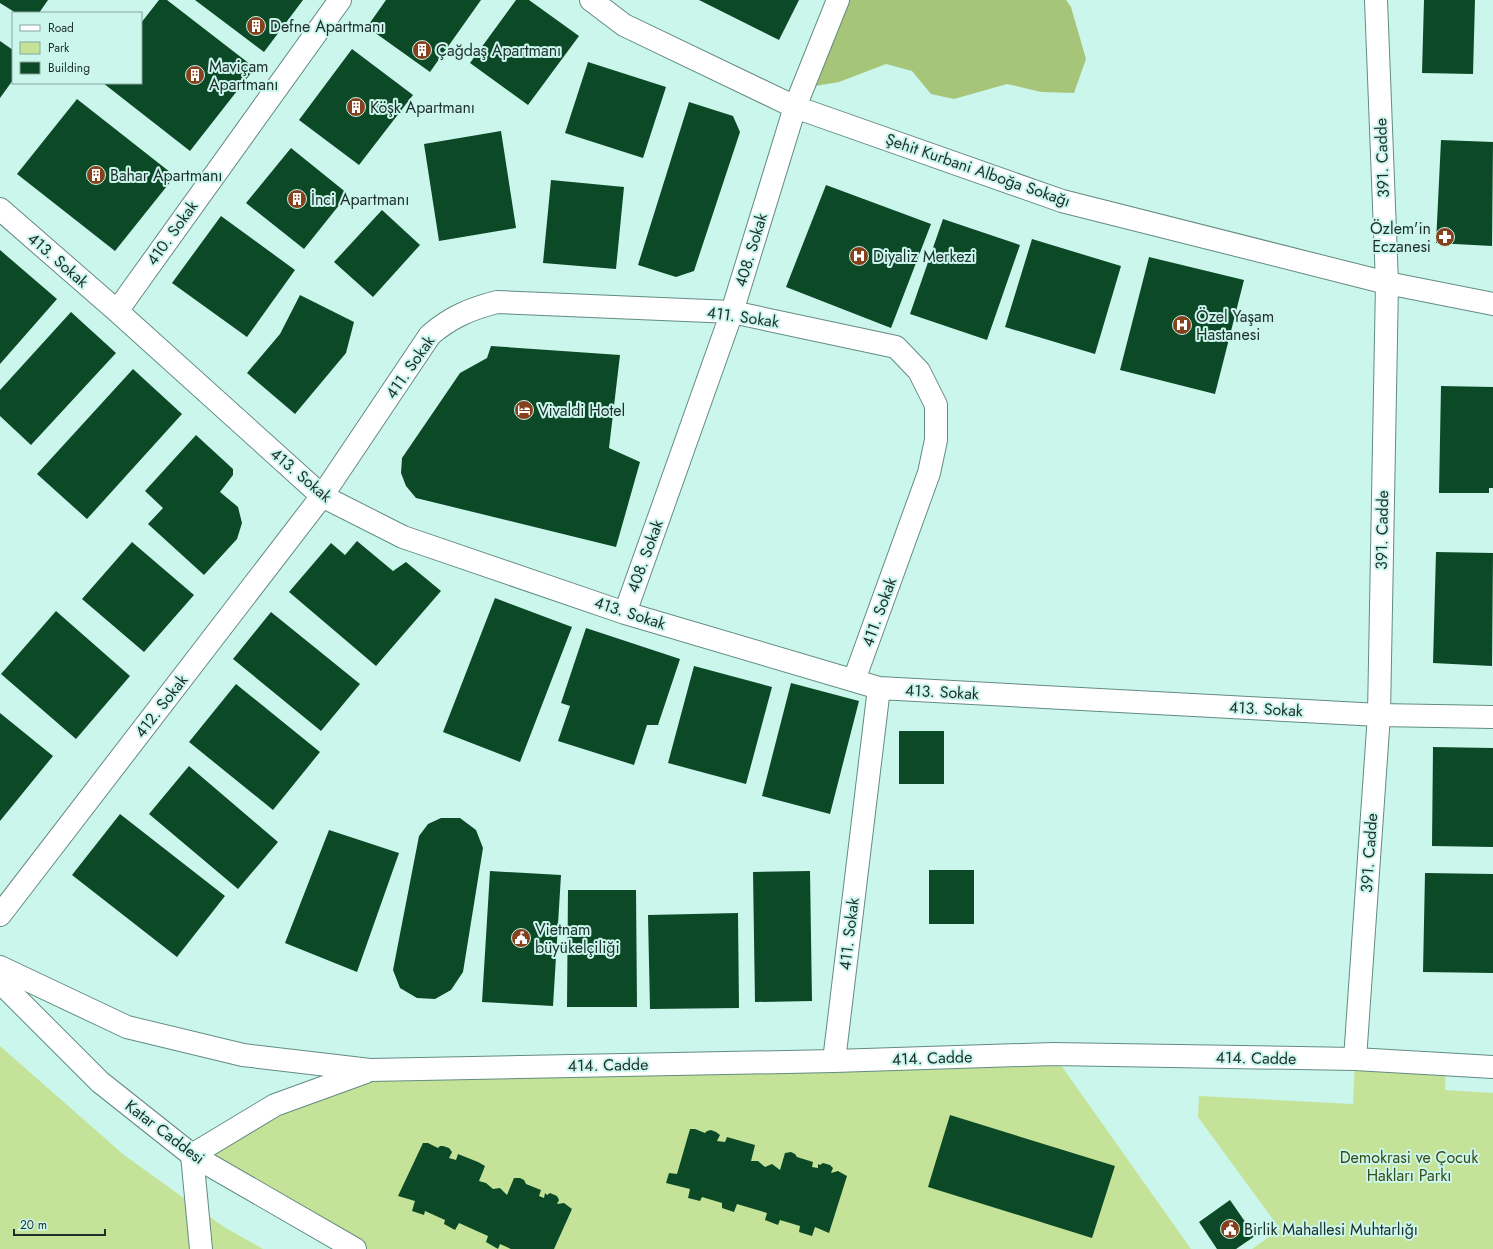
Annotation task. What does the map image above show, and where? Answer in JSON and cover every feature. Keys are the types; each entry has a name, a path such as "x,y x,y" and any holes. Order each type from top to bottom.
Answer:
{"street":[{"name":"410. Sokak","path":"117,311 340,0"},
{"name":"Şehit Kurbani Alboğa Sokağı","path":"591,0 624,25 795,106 1062,201 1387,283 1493,304"},
{"name":"408. Sokak","path":"625,613 732,312 795,106 838,0"},
{"name":"391. Cadde","path":"1355,1059 1379,715 1387,283 1376,0"},
{"name":"413. Sokak","path":"0,209 117,311 322,496 403,537 625,613 879,688 1379,715 1493,717"},
{"name":"411. Sokak","path":"322,496 430,336 444,323 478,306 497,302 732,312 896,347 919,371 936,405 936,440 929,473 854,680"},
{"name":"412. Sokak","path":"0,915 322,496"},
{"name":"411. Sokak","path":"834,1061 879,688"},
{"path":"0,967 126,1027 243,1055 370,1070"},
{"name":"Katar Caddesi","path":"0,982 100,1082 192,1155 355,1249"},
{"name":"414. Cadde","path":"370,1070 834,1061 1053,1054 1355,1059 1493,1067"},
{"path":"201,1249 192,1155 275,1105 370,1070"}],"green space":[{"path":"838,0 1066,0 1071,7 1086,59 1074,93 1041,92 1007,84 954,99 931,94 912,71 886,64 839,82 803,88"},
{"path":"0,1046 124,1155 224,1227 263,1249 0,1249"},
{"path":"1053,1054 1191,1249 355,1249 192,1155 370,1070"},
{"name":"Demokrasi ve Çocuk Hakları Parkı","path":"1355,1059 1446,1064 1445,1090 1493,1093 1493,1249 1252,1249 1280,1229 1198,1117 1199,1096 1353,1104"}],"building":[{"path":"0,0 48,0 40,12 14,12 0,3"},
{"name":"Maviçam Apartmanı","path":"159,0 167,0 255,68 190,151 104,84 142,84 142,22"},
{"name":"Defne Apartmanı","path":"195,0 303,0 264,52"},
{"name":"Çağdaş Apartmanı","path":"386,0 481,0 430,72 367,27"},
{"path":"516,0 529,0 579,36 528,105 470,63"},
{"path":"699,0 799,0 779,40"},
{"path":"1424,0 1475,0 1473,74 1422,73"},
{"path":"0,41 12,49 12,81 0,98"},
{"name":"Köşk Apartmanı","path":"352,49 413,95 359,165 299,120"},
{"path":"588,62 666,87 643,158 565,133"},
{"name":"Bahar Apartmanı","path":"77,99 175,176 115,251 17,174"},
{"path":"689,102 733,116 740,132 694,271 676,277 638,265"},
{"path":"501,131 516,228 439,241 424,144"},
{"path":"1441,140 1493,142 1492,246 1436,243"},
{"name":"İnci Apartmanı","path":"291,148 348,194 304,249 246,203"},
{"path":"551,180 624,187 616,269 543,263"},
{"name":"Diyaliz Merkezi","path":"826,185 931,224 891,328 786,287"},
{"path":"382,210 420,245 373,297 334,262"},
{"path":"221,216 295,270 247,337 172,283"},
{"path":"943,219 1020,245 987,340 910,314"},
{"path":"1032,239 1121,266 1095,354 1005,327"},
{"path":"0,250 57,299 0,364"},
{"name":"Özel Yaşam Hastanesi","path":"1149,257 1244,280 1215,394 1120,370"},
{"path":"300,295 354,322 346,353 295,414 247,373 280,334"},
{"path":"71,312 116,353 31,445 0,416 0,390"},
{"name":"Vivaldi Hotel","path":"491,346 620,355 609,448 640,462 616,547 416,498 406,486 401,473 402,458 460,373 487,358"},
{"path":"133,369 182,414 87,519 37,474"},
{"path":"1441,386 1493,387 1493,488 1489,488 1489,493 1439,493"},
{"path":"196,435 233,469 233,475 220,492 238,507 242,523 237,539 204,575 148,524 163,508 145,491"},
{"path":"357,541 393,571 406,562 441,591 376,666 289,592 331,543 345,555"},
{"path":"132,542 194,595 144,652 82,599"},
{"path":"1436,552 1493,553 1492,666 1433,663"},
{"path":"495,598 572,627 520,762 443,732"},
{"path":"56,611 130,676 76,739 1,674"},
{"path":"271,612 360,684 321,731 233,659"},
{"path":"586,628 680,659 658,725 647,725 634,765 558,741 570,706 561,703"},
{"path":"694,666 772,687 746,784 668,763"},
{"path":"791,683 859,701 830,814 762,796"},
{"path":"236,684 320,752 273,810 189,742"},
{"path":"0,713 53,756 0,821"},
{"path":"899,731 944,731 944,784 899,784"},
{"path":"1433,747 1493,748 1493,847 1432,846"},
{"path":"189,766 278,842 238,889 149,814"},
{"path":"120,814 225,896 177,957 72,875"},
{"path":"441,818 460,818 476,830 483,848 463,972 451,990 435,999 417,998 400,988 393,970 419,836 428,824"},
{"path":"329,830 399,853 357,972 285,943"},
{"path":"929,870 974,870 974,924 929,924"},
{"name":"Vietnam büyükelçiliği","path":"490,871 561,875 553,1006 482,1002"},
{"path":"810,871 812,1001 755,1002 753,872"},
{"path":"1425,873 1493,874 1493,973 1423,972"},
{"path":"568,890 636,890 637,1007 567,1007"},
{"path":"738,913 739,1008 650,1009 648,915"},
{"path":"950,1115 1115,1166 1092,1238 928,1187"},
{"path":"690,1129 695,1129 705,1133 711,1130 716,1132 720,1135 717,1141 725,1142 727,1137 755,1145 751,1161 758,1161 765,1167 772,1164 780,1170 785,1153 791,1152 797,1157 813,1162 812,1167 818,1168 818,1164 820,1165 823,1163 830,1165 833,1168 831,1173 838,1171 847,1176 829,1233 815,1227 812,1236 799,1232 800,1226 780,1220 778,1225 765,1220 767,1213 737,1204 734,1212 722,1208 722,1203 702,1197 700,1201 688,1198 690,1189 666,1183 669,1173 677,1174"},
{"path":"423,1143 428,1143 438,1148 443,1146 449,1148 452,1152 449,1158 456,1160 458,1154 485,1166 479,1181 486,1183 493,1189 500,1188 507,1195 514,1178 520,1178 524,1180 526,1184 541,1190 539,1196 544,1198 545,1193 547,1195 550,1193 557,1196 559,1200 557,1204 564,1203 572,1209 554,1249 511,1249 500,1244 498,1249 486,1242 488,1236 459,1223 455,1230 444,1224 445,1220 425,1211 424,1215 412,1211 415,1201 398,1196"},
{"path":"1230,1200 1255,1236 1236,1249 1217,1249 1199,1222"}],"place":[{"name":"Defne Apartmanı","path":"256,26"},
{"name":"Çağdaş Apartmanı","path":"422,50"},
{"name":"Maviçam Apartmanı","path":"195,75"},
{"name":"Köşk Apartmanı","path":"356,107"},
{"name":"Bahar Apartmanı","path":"96,175"},
{"name":"İnci Apartmanı","path":"297,199"},
{"name":"Özlem'in Eczanesi","path":"1445,237"},
{"name":"Diyaliz Merkezi","path":"859,256"},
{"name":"Özel Yaşam Hastanesi","path":"1182,325"},
{"name":"Vivaldi Hotel","path":"524,410"},
{"name":"Vietnam büyükelçiliği","path":"521,938"},
{"name":"Birlik Mahallesi Muhtarlığı","path":"1230,1229"}]}
